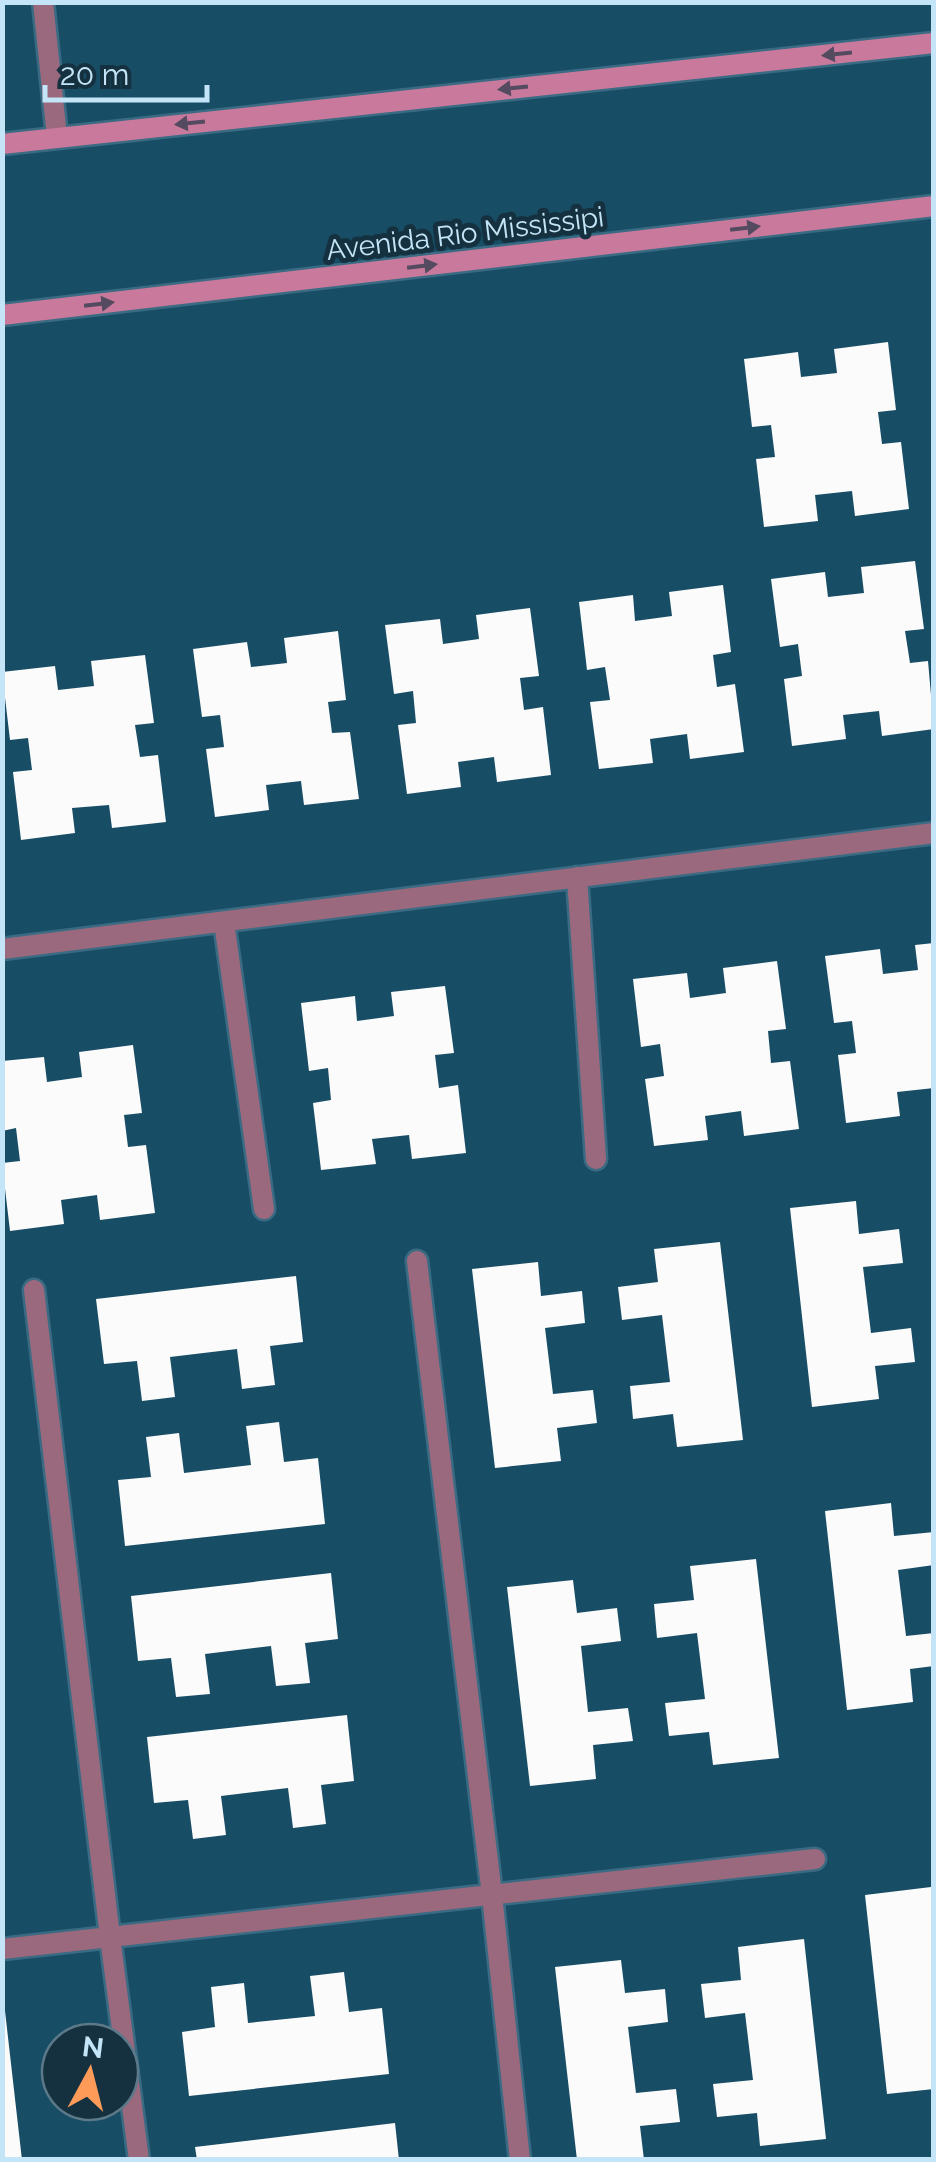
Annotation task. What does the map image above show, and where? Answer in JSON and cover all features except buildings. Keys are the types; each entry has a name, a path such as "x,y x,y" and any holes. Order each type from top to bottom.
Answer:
{"main road":[{"path":"2,144 934,43"},
{"name":"Avenida Rio Mississipi","path":"2,315 934,206"}],"street":[{"path":"43,2 57,137"},
{"path":"2,949 934,833"},
{"path":"576,878 596,1159"},
{"path":"224,922 264,1209"},
{"path":"417,1262 520,2160"},
{"path":"34,1290 139,2160"},
{"path":"2,1949 815,1859"}]}
